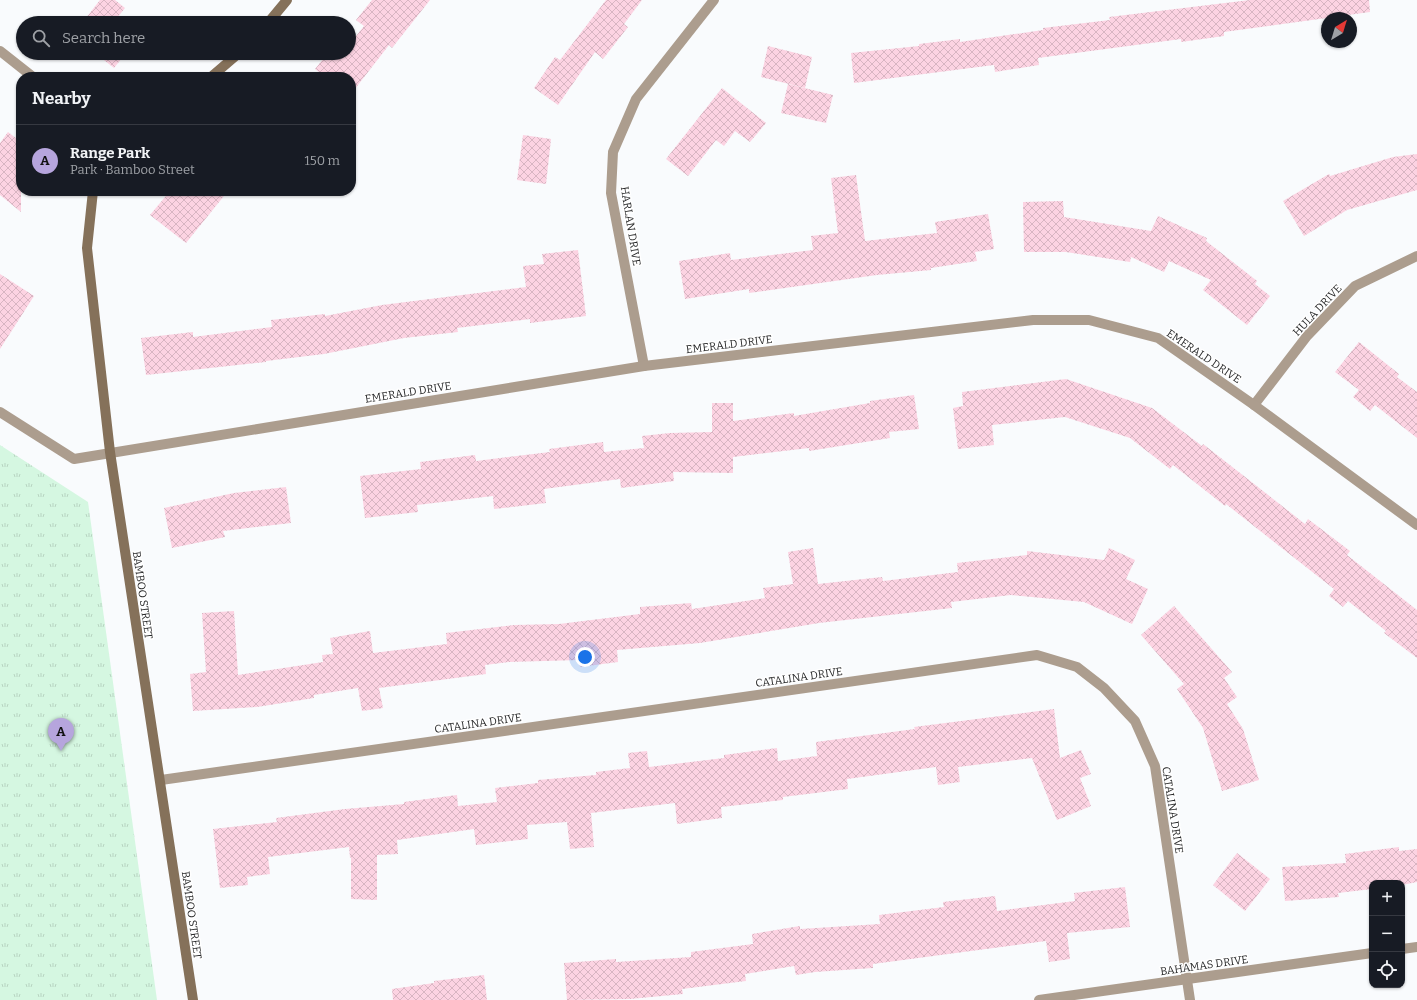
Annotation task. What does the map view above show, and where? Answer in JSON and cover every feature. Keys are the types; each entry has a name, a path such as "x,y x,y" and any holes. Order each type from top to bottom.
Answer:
{"street":[{"path":"274,16 287,0"},
{"name":"HARLAN DRIVE","path":"644,366 611,193 613,152 636,99 714,0"},
{"path":"0,51 27,72"},
{"path":"217,72 231,60"},
{"name":"BAMBOO STREET","path":"92,196 87,248 110,452 133,612 161,780 193,1000"},
{"name":"HULA DRIVE","path":"1254,405 1307,336 1356,286 1417,256"},
{"name":"EMERALD DRIVE","path":"0,412 74,459 644,366 1033,320 1089,320 1158,338 1254,405 1417,525"},
{"name":"CATALINA DRIVE","path":"161,780 1037,656 1076,667 1104,688 1135,721 1155,766 1190,1000"},
{"path":"1405,949 1417,947"},
{"name":"BAHAMAS DRIVE","path":"1038,1000 1369,953"}],"green space":[{"path":"0,445 88,502 157,1000 0,1000"}],"building":[{"path":"100,0 115,0 125,8 119,16 87,16"},
{"path":"372,0 430,0 392,48 389,45 356,88 356,72 319,72 315,69 322,60 356,60 356,36 364,26 356,20"},
{"path":"606,0 642,0 624,24 628,27 603,59 595,52 558,105 534,88 555,57 560,60"},
{"path":"1250,0 1369,0 1370,12 1357,14 1357,12 1321,12 1321,19 1224,32 1224,36 1181,42 1181,39 1038,58 1039,65 995,72 994,65 854,83 851,53 919,46 919,44 960,39 960,42 1043,30 1043,28 1110,20 1109,17"},
{"path":"768,46 812,57 805,88 761,77"},
{"path":"104,60 120,60 114,68"},
{"path":"788,84 833,95 826,123 781,113"},
{"path":"722,88 766,123 750,142 735,131 724,146 716,140 688,176 666,159"},
{"path":"8,132 16,138 16,196 21,196 21,212 0,195 0,143"},
{"path":"523,135 551,139 546,184 517,180"},
{"path":"1417,154 1417,190 1347,210 1304,236 1283,201 1329,174 1330,176 1393,157"},
{"path":"856,175 865,241 937,233 935,222 988,214 994,249 975,252 977,261 931,268 931,270 877,275 749,293 749,289 685,299 679,261 730,253 731,260 813,250 811,236 838,233 831,178"},
{"path":"166,196 224,196 186,243 150,215"},
{"path":"1063,201 1064,217 1151,231 1158,216 1207,238 1206,241 1257,281 1255,284 1270,296 1247,325 1203,290 1211,280 1169,261 1164,272 1131,257 1130,262 1066,252 1024,252 1023,202"},
{"path":"578,250 586,316 530,323 530,319 457,328 458,332 404,338 324,354 146,375 141,338 193,332 193,337 272,327 271,320 325,314 325,316 382,305 526,287 523,266 544,264 542,254"},
{"path":"0,274 34,296 0,349"},
{"path":"1359,342 1399,374 1397,377 1417,392 1417,438 1375,405 1370,411 1353,397 1359,390 1335,372"},
{"path":"1066,379 1152,408 1202,446 1203,444 1305,524 1308,519 1350,551 1347,555 1417,610 1417,658 1384,633 1386,631 1348,601 1343,607 1329,596 1334,589 1226,504 1225,506 1173,465 1170,469 1130,438 1065,417 992,425 994,445 958,449 953,408 963,406 962,392"},
{"path":"914,395 919,429 889,432 890,438 809,451 809,448 733,457 733,473 673,472 674,481 621,488 620,479 544,489 546,503 494,509 493,496 417,505 418,512 365,518 360,476 421,469 420,462 475,455 476,461 550,452 549,449 603,442 604,452 644,448 642,436 670,433 712,432 712,403 733,403 733,421 794,413 794,416 870,403 870,401"},
{"path":"286,487 291,523 223,531 225,537 172,548 164,508 234,493"},
{"path":"813,548 818,584 882,577 883,581 958,572 957,563 1027,555 1027,551 1104,560 1109,548 1135,560 1126,579 1148,589 1132,624 1084,602 1011,595 951,602 952,608 819,623 700,643 617,650 618,662 580,667 579,660 509,662 485,665 486,674 379,688 383,708 362,711 358,688 314,695 314,698 257,707 193,711 190,674 206,672 202,613 234,611 238,675 323,662 322,655 333,654 330,638 370,631 373,653 447,644 446,633 514,625 559,624 640,614 640,607 691,603 692,609 765,598 763,588 793,584 788,552"},
{"path":"1174,606 1232,672 1224,678 1237,697 1227,704 1243,729 1259,780 1222,791 1203,728 1177,689 1184,684 1141,635"},
{"path":"1054,709 1060,758 1081,750 1091,774 1080,778 1091,806 1057,820 1032,758 958,767 960,782 938,785 936,767 847,779 848,789 783,797 783,800 721,807 722,818 677,824 675,803 591,813 594,847 570,849 567,822 527,825 528,839 476,845 474,829 397,840 398,854 377,855 377,900 351,899 351,857 350,858 349,847 268,857 270,874 247,877 248,885 220,888 213,829 277,822 276,818 345,809 404,804 404,802 457,795 458,806 497,802 495,788 538,783 538,780 596,775 596,772 630,768 628,753 647,751 649,767 724,758 724,755 777,748 778,761 817,756 816,742 915,729 914,727"},
{"path":"1399,847 1399,851 1417,849 1417,882 1405,884 1405,880 1369,880 1369,889 1338,893 1339,897 1285,901 1282,867 1346,863 1345,854"},
{"path":"1237,853 1270,879 1245,911 1213,885"},
{"path":"1125,887 1130,927 1067,933 1070,959 1049,962 1046,941 873,964 873,968 815,972 796,975 794,966 745,974 746,981 682,989 683,994 630,999 567,1000 564,963 616,959 616,962 691,957 691,952 753,944 752,934 800,926 800,929 880,924 879,915 944,907 943,902 995,896 997,911 1075,901 1074,893"},
{"path":"484,975 487,1000 393,1000 392,989 434,983 434,981"}],"place":[{"name":"Range Park","path":"61,751"}]}
